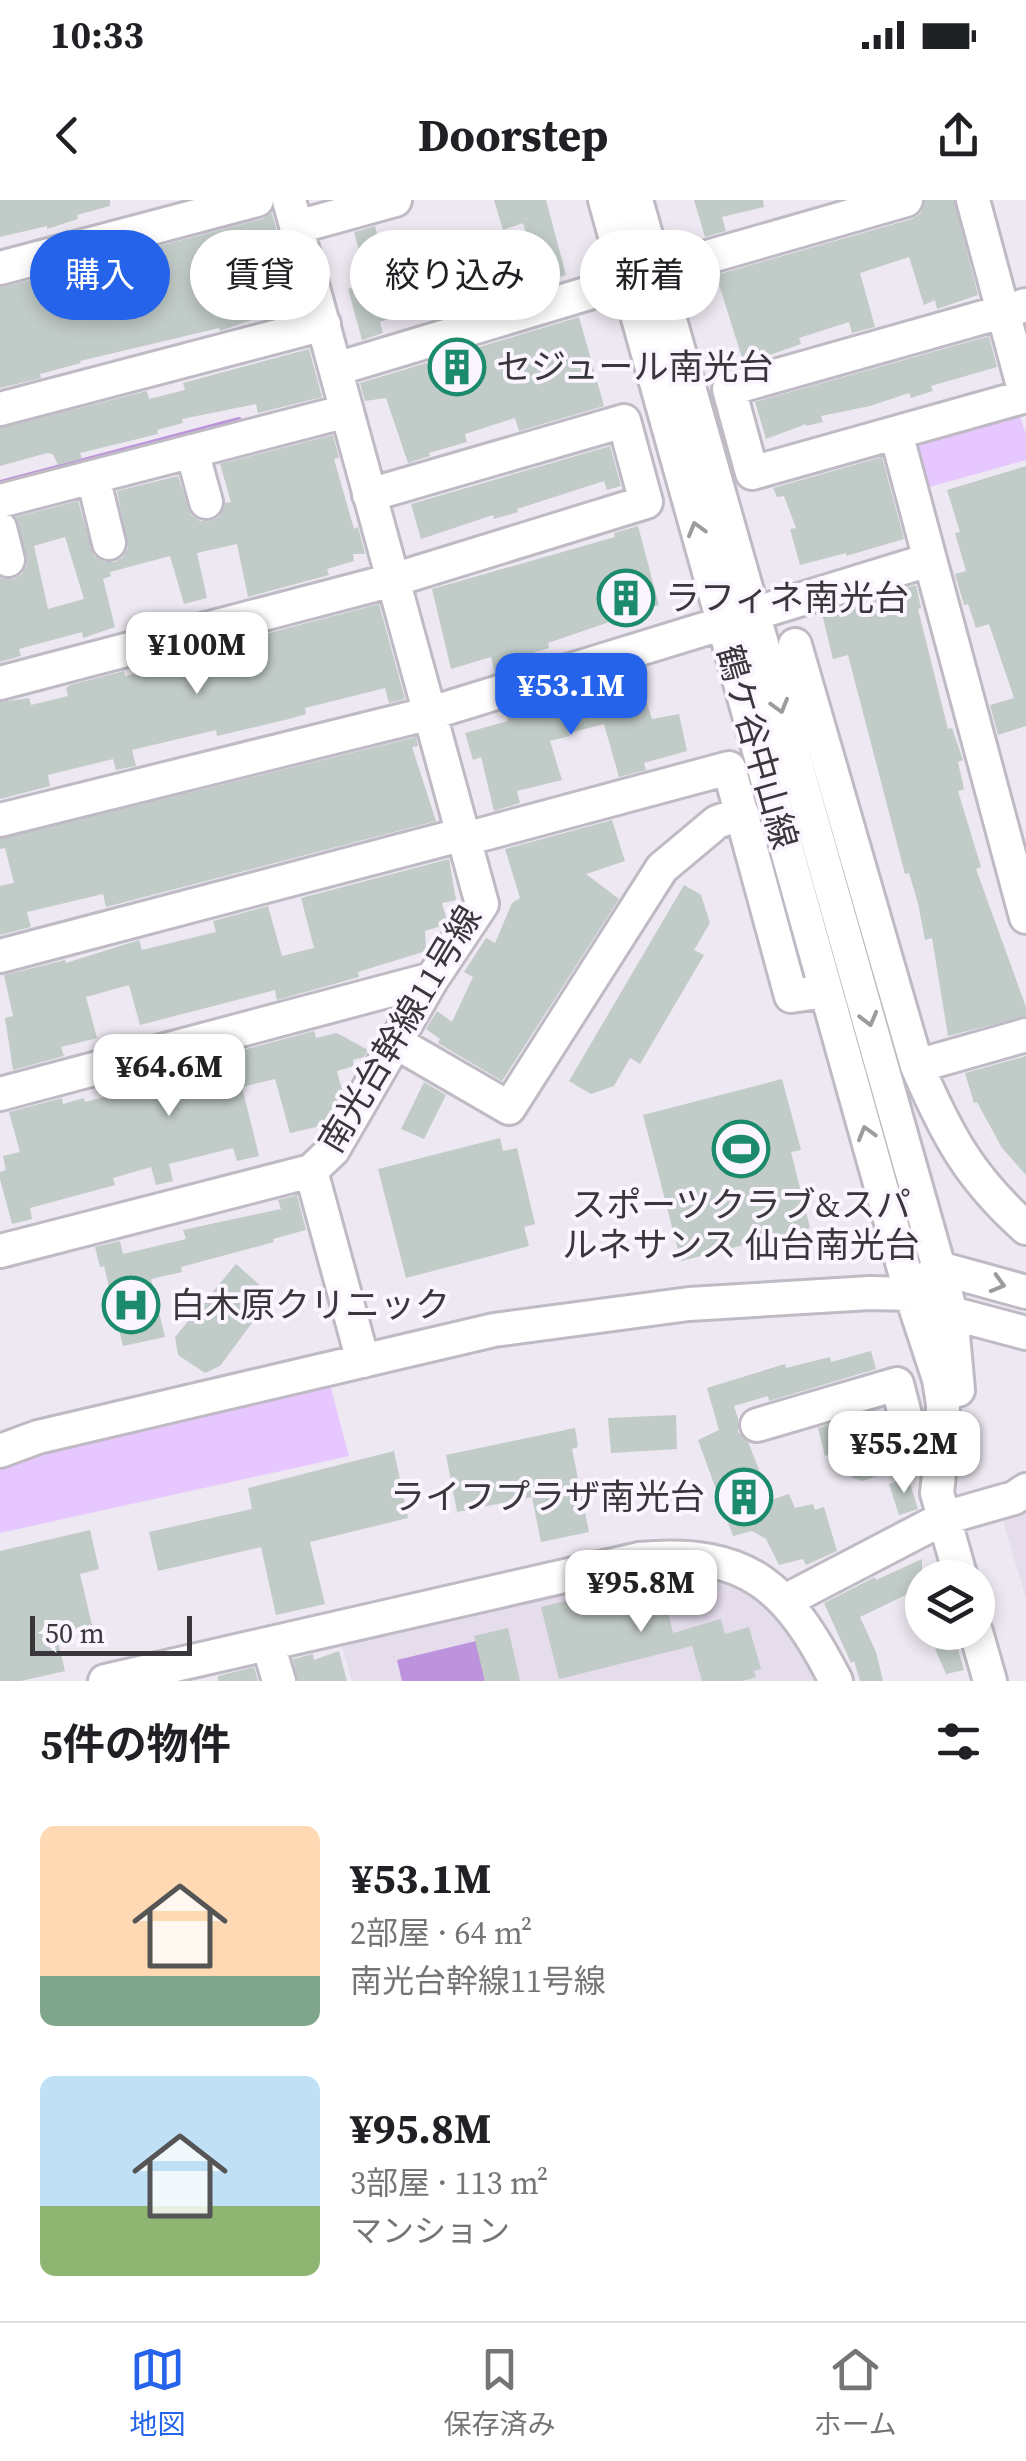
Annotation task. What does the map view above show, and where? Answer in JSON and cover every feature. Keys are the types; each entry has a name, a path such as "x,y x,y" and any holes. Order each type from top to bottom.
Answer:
{"street":[{"path":"0,268 257,200"},
{"path":"293,214 395,200"},
{"name":"鶴ケ谷中山線","path":"605,200 737,618 825,991 911,1294 940,1379 950,1444"},
{"path":"636,200 737,618 952,1313 960,1404 937,1493 956,1560"},
{"path":"720,253 906,200"},
{"path":"972,200 1014,308 1024,389 896,433 752,473 729,390 1014,308"},
{"name":"南光台幹線11号線","path":"1,1248 311,1171 334,1150 432,979 482,904 293,214"},
{"path":"336,369 580,295"},
{"path":"0,410 324,324"},
{"path":"0,501 347,411"},
{"path":"0,683 390,570 646,502 624,422 369,496"},
{"path":"896,433 1026,917"},
{"path":"192,451 206,502"},
{"path":"93,477 109,542"},
{"path":"0,820 431,713 929,560"},
{"path":"795,645 917,1066 954,1145 1001,1206 1026,1228"},
{"path":"0,956 729,768 790,996 825,991"},
{"path":"396,1043 509,1108 662,868 717,822 742,814"},
{"path":"0,1094 432,979"},
{"path":"917,1066 1026,1035"},
{"path":"311,1171 363,1361"},
{"path":"939,1268 1026,1292"},
{"path":"911,1294 939,1268"},
{"path":"0,1450 38,1437 494,1330 689,1304 870,1292 911,1294 952,1313 1026,1333"},
{"path":"757,1424 897,1384 912,1445 950,1444"},
{"path":"786,1601 944,1518 1014,1498 1026,1490"},
{"path":"105,1681 639,1559 681,1555 723,1561 759,1578 786,1601 816,1642 836,1681"},
{"path":"268,1644 279,1681"},
{"path":"981,1650 990,1681"}],"shaded area":[{"path":"1018,411 1026,434 1026,460 922,489 910,442"},
{"path":"330,1385 349,1456 0,1533 0,1463 24,1453"},
{"path":"1026,1513 1026,1598 1003,1521"},
{"path":"670,1564 755,1591 788,1622 822,1681 352,1681 340,1640"},
{"path":"476,1641 485,1681 402,1681 397,1660"}],"building":[{"path":"0,200 110,200 110,206 47,229 0,237"},
{"path":"494,200 546,200 554,230 525,230 523,223 503,230"},
{"path":"694,200 763,200 764,207 722,217 726,231 703,230"},
{"path":"925,200 954,200 978,295 937,309 935,300 924,305 909,257 860,273 875,327 852,333 849,322 799,338 801,344 744,364 720,288 720,274 912,219 921,213"},
{"path":"272,213 277,230 220,230"},
{"path":"190,238 190,320 252,320 220,331 219,328 80,361 40,374 41,378 0,388 0,287 30,280 30,320 170,320 170,243"},
{"path":"560,252 566,275 560,277"},
{"path":"579,317 604,406 519,431 515,418 465,434 467,442 408,463 386,398 365,401 360,383"},
{"path":"357,320 386,320 380,322 383,333 362,340"},
{"path":"989,336 997,367 931,386 933,391 911,398 909,393 821,416 823,422 766,439 755,402"},
{"path":"309,349 322,397 258,413 256,404 182,419 183,423 157,430 158,434 80,453 82,459 58,465 53,454 47,453 0,466 0,428 147,391 149,399 185,390 183,383"},
{"path":"333,435 339,458 334,459 365,554 353,554 354,561 327,569 329,575 248,597 237,544 197,553 207,598 184,604 170,556 110,572 111,576 103,579 115,627 83,638 82,632 19,649 21,656 0,662 0,578 14,579 27,565 16,517 78,501 94,556 104,562 115,562 128,548 117,491 178,476 191,515 200,521 210,521 219,517 225,503 231,502 220,464","holes":["65,537 84,599 48,609 34,546"]},
{"path":"610,446 621,486 607,490 604,481 517,509 518,512 494,519 493,515 421,539 411,504"},
{"path":"882,457 904,539 800,565 790,529 796,528 784,496 777,497 773,488"},
{"path":"1026,466 1026,726 998,735 990,705 1014,698 989,624 976,628 968,604 964,605 955,574 966,571 955,533 960,532 947,490"},
{"path":"638,526 659,605 548,643 549,648 515,658 516,663 494,670 491,657 451,669 432,589 615,537 614,533"},
{"path":"916,585 921,608 918,609 948,729 952,728 963,760 958,762 964,789 958,791 981,867 976,869 1026,1007 1026,1016 948,1036 932,938 925,940 909,873 905,874 848,655 833,659 822,614"},
{"path":"379,604 405,699 389,703 385,688 305,708 306,714 289,719 217,736 216,730 132,750 136,766 116,770 113,759 48,775 50,786 0,799 0,702 29,698 31,705 68,696 66,688 70,685 171,664 175,658"},
{"path":"639,680 652,719 679,714 687,751 644,763 646,770 619,777 604,724 569,733 570,736 550,741 562,780 517,791 520,803 494,811 481,757 473,760 465,733 508,721 505,711 559,694 560,697 596,683 598,691"},
{"path":"416,737 418,746 412,747 436,821 106,907 103,894 27,912 31,927 0,935 0,886 14,883 5,848 0,849 0,839"},
{"path":"612,820 625,861 586,874 619,899 502,1081 438,1043 440,1039 426,1029 437,1011 452,1022 473,977 464,972 486,938 495,943 512,903 520,898 505,849"},
{"path":"449,859 456,900 442,903 447,921 444,925 425,931 426,951 358,972 359,977 277,1000 275,990 140,1025 129,985 86,997 97,1038 61,1047 64,1056 13,1070 5,1018 13,1016 4,975 65,960 66,963 139,940 142,950 216,932 213,921 268,906 282,956 314,948 301,898"},
{"path":"684,885 701,895 710,923 694,950 704,955 640,1064 630,1058 614,1086 591,1094 569,1081"},
{"path":"314,1031 316,1038 337,1033 368,1050 364,1057 353,1060 354,1066 337,1071 343,1094 325,1125 290,1133 275,1079 242,1087 259,1156 237,1161 233,1148 169,1164 173,1181 156,1185 151,1167 113,1178 115,1185 30,1208 32,1219 12,1224 0,1179 0,1172 6,1170 3,1156 20,1152 9,1112 62,1098 63,1104 120,1093 118,1083"},
{"path":"1026,1056 1026,1175 1002,1148 977,1102 974,1103 965,1073"},
{"path":"782,1079 801,1150 791,1152 810,1228 681,1261 643,1115"},
{"path":"424,1082 446,1095 424,1139 401,1129"},
{"path":"500,1138 503,1151 517,1148 535,1224 524,1227 529,1246 406,1278 378,1169"},
{"path":"297,1195 306,1230 151,1279 165,1337 123,1346 104,1266 100,1267 95,1247 120,1241 123,1254 186,1239 183,1230 281,1209 278,1200"},
{"path":"236,1264 272,1296 220,1366 205,1373 178,1355 175,1337"},
{"name":"ライフプラザ南光台","path":"871,1351 876,1369 769,1401 768,1396 734,1406 738,1432 748,1442 771,1500 789,1494 795,1508 813,1504 815,1510 824,1507 837,1551 806,1565 803,1559 779,1565 766,1539 752,1531 733,1536 698,1440 719,1430 707,1388 785,1364 786,1368 830,1357 831,1362"},
{"path":"676,1415 677,1449 611,1453 608,1418"},
{"path":"885,1417 893,1470 863,1481 853,1478 841,1451 825,1456 818,1428 841,1421 843,1429"},
{"path":"575,1428 578,1447 572,1449 589,1532 541,1542 532,1497 457,1512 446,1455"},
{"path":"394,1451 408,1518 310,1542 325,1604 276,1615 261,1547 158,1571 149,1532 252,1509 248,1488"},
{"path":"908,1477 918,1509 899,1515 889,1484"},
{"path":"90,1530 99,1569 80,1574 92,1625 56,1634 65,1671 21,1681 0,1681 0,1551"},
{"path":"905,1567 905,1595 860,1617 876,1652 883,1681 860,1681 824,1603 875,1577 876,1580"},
{"path":"660,1578 673,1633 721,1619 725,1634 749,1627 761,1669 754,1671 756,1677 743,1681 702,1681 692,1646 559,1679 541,1607"},
{"path":"508,1628 520,1681 485,1681 474,1636"},
{"path":"935,1650 958,1650 964,1670 946,1674"},
{"path":"339,1651 347,1681 298,1681 293,1659 313,1654 314,1660"},
{"path":"254,1667 258,1681 218,1681 218,1676"}],"waterway":[{"path":"0,483 239,420 241,426"}],"place":[{"name":"セジュール南光台","path":"457,367"},
{"name":"ラフィネ南光台","path":"626,598"},
{"name":"スポーツクラブ&スパ ルネサンス 仙台南光台","path":"741,1149"},
{"name":"白木原クリニック","path":"131,1305"},
{"name":"ライフプラザ南光台","path":"744,1497"}]}
